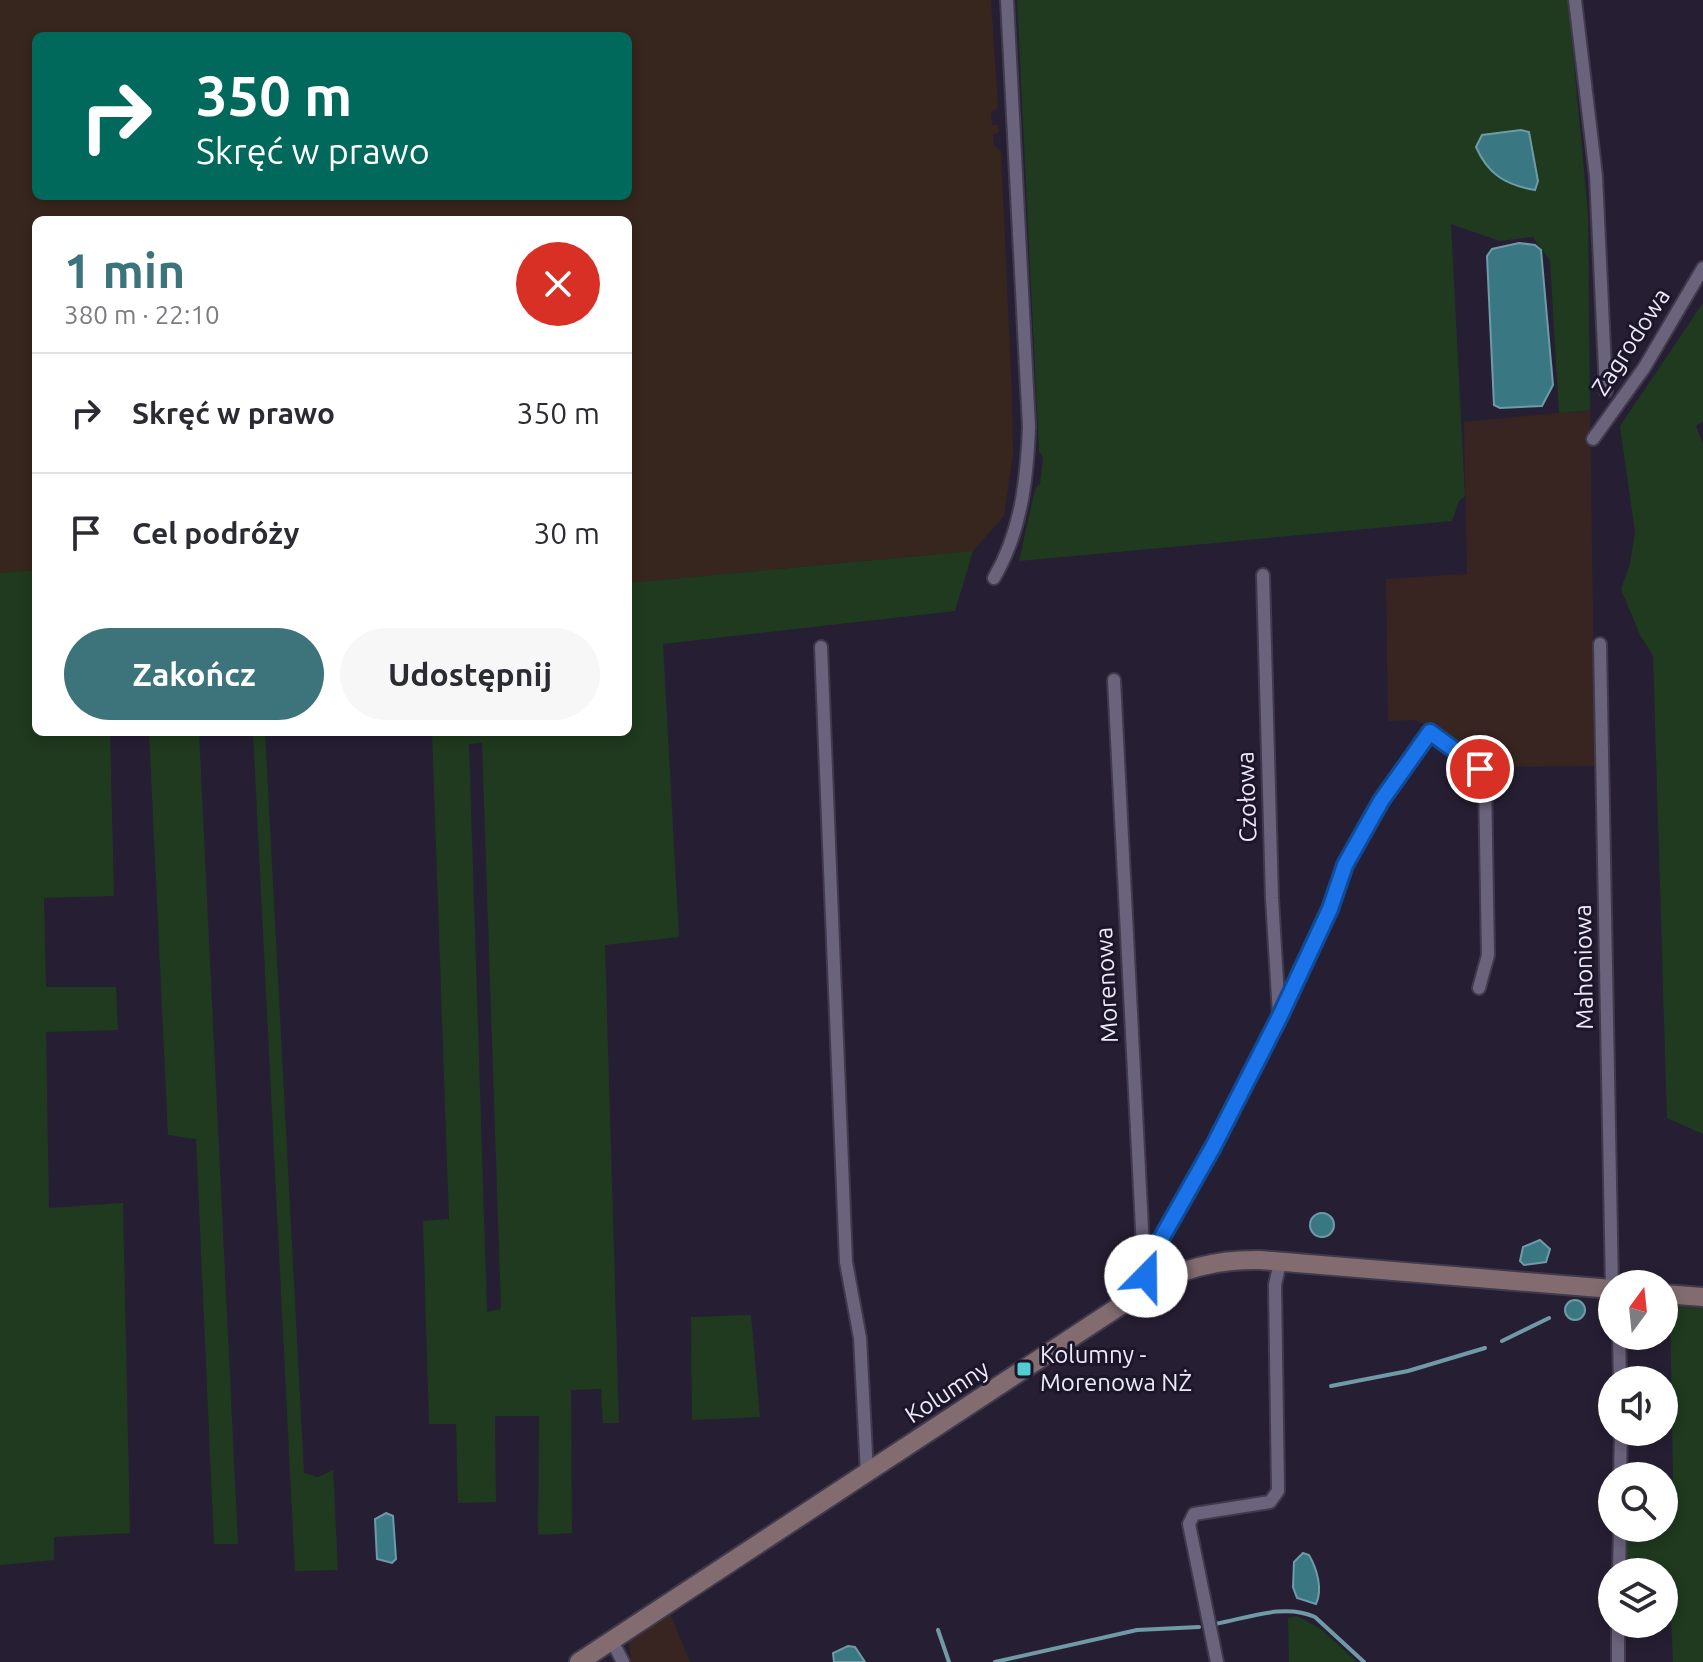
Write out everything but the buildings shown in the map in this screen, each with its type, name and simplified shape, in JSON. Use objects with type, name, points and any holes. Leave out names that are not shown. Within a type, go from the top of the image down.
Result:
[{"type":"street","points":[[994,578],[1017,526],[1026,475],[1029,427],[1007,0]]},
{"type":"street","points":[[1575,0],[1596,176],[1606,391]]},
{"type":"street","name":"Zagrodowa","points":[[1593,439],[1644,368],[1703,268]]},
{"type":"street","name":"Czołowa","points":[[1263,575],[1272,898],[1279,1018]]},
{"type":"street","name":"Mahoniowa","points":[[1600,644],[1612,1270]]},
{"type":"street","points":[[821,647],[846,1262],[860,1338],[867,1473]]},
{"type":"street","name":"Morenowa","points":[[1114,680],[1148,1277]]},
{"type":"street","points":[[1148,1277],[1279,1018],[1330,909],[1345,865],[1381,801],[1430,732],[1480,769],[1485,781],[1488,955],[1479,988]]},
{"type":"street","name":"Kolumny","points":[[579,1662],[867,1473],[1148,1277],[1220,1261],[1280,1262],[1598,1288]]},
{"type":"street","points":[[1217,1662],[1190,1519],[1208,1509],[1270,1502],[1278,1491],[1275,1285],[1280,1262]]},
{"type":"street","points":[[1678,1295],[1703,1297]]},
{"type":"street","points":[[1618,1638],[1618,1662]]},
{"type":"street","points":[[612,1641],[623,1662]]},
{"type":"shaded area","points":[[0,0],[991,0],[998,107],[991,113],[992,125],[998,125],[999,132],[993,135],[994,146],[1001,151],[1013,454],[1004,516],[973,551],[632,583],[632,216],[32,216],[32,570],[0,573]]},
{"type":"shaded area","points":[[1017,0],[1568,0],[1588,213],[1590,410],[1559,413],[1550,261],[1533,237],[1500,241],[1451,224],[1465,496],[1459,501],[1452,521],[1019,561],[1035,489],[1040,484],[1043,457],[1039,452]]},
{"type":"shaded area","points":[[1521,130],[1529,132],[1538,181],[1535,190],[1499,177],[1486,164],[1476,147],[1482,135]]},
{"type":"shaded area","points":[[1519,243],[1535,245],[1541,250],[1553,385],[1542,406],[1500,408],[1494,405],[1487,256],[1492,249]]},
{"type":"shaded area","points":[[1703,303],[1703,421],[1696,426],[1703,444],[1703,1134],[1667,1118],[1653,655],[1640,635],[1621,589],[1630,564],[1635,532],[1620,426]]},
{"type":"shaded area","points":[[1590,410],[1595,766],[1497,767],[1439,731],[1414,720],[1388,721],[1386,579],[1467,574],[1464,422]]},
{"type":"shaded area","points":[[973,551],[955,611],[663,644],[679,937],[605,945],[619,1423],[603,1423],[601,1389],[571,1390],[572,1533],[538,1535],[539,1416],[495,1416],[496,1502],[458,1503],[456,1424],[429,1424],[423,1221],[449,1219],[432,736],[632,736],[632,583]],"holes":[[[482,743],[501,1309],[487,1312],[469,744]]]},
{"type":"shaded area","points":[[32,570],[32,736],[110,736],[114,896],[44,898],[46,987],[116,987],[118,1030],[46,1032],[49,1208],[123,1203],[130,1533],[54,1537],[54,1560],[0,1565],[0,573]]},
{"type":"shaded area","points":[[149,736],[199,736],[238,1544],[214,1544],[196,1139],[168,1135]]},
{"type":"shaded area","points":[[253,736],[265,736],[304,1473],[318,1477],[333,1470],[338,1570],[295,1571]]},
{"type":"shaded area","points":[[1322,1213],[1330,1217],[1334,1225],[1330,1233],[1322,1237],[1314,1233],[1310,1225],[1314,1217]]},
{"type":"shaded area","points":[[1540,1240],[1550,1249],[1546,1262],[1524,1265],[1520,1261],[1523,1247]]},
{"type":"shaded area","points":[[1575,1300],[1582,1303],[1585,1310],[1582,1317],[1575,1320],[1568,1317],[1565,1310],[1568,1303]]},
{"type":"shaded area","points":[[1678,1304],[1703,1307],[1703,1662],[1673,1662],[1672,1638],[1678,1638],[1678,1558],[1625,1558],[1625,1542],[1678,1542],[1678,1462],[1673,1462],[1672,1446],[1678,1446],[1678,1366],[1671,1366],[1671,1350],[1678,1350]]},
{"type":"shaded area","points":[[751,1315],[760,1417],[692,1420],[691,1317]]},
{"type":"shaded area","points":[[386,1513],[393,1516],[396,1559],[392,1563],[377,1559],[375,1519]]},
{"type":"shaded area","points":[[1303,1553],[1309,1555],[1317,1573],[1319,1592],[1316,1604],[1297,1598],[1293,1587],[1294,1562]]},
{"type":"shaded area","points":[[670,1614],[690,1662],[631,1662],[629,1642]]},
{"type":"shaded area","points":[[1297,1616],[1321,1629],[1357,1662],[1289,1662],[1288,1618]]},
{"type":"shaded area","points":[[848,1646],[855,1647],[865,1662],[834,1662],[833,1653]]},
{"type":"waterway","points":[[1502,1341],[1549,1318]]},
{"type":"waterway","points":[[1331,1386],[1408,1371],[1485,1348]]},
{"type":"waterway","points":[[1215,1624],[1278,1611],[1303,1613],[1315,1617],[1364,1662]]},
{"type":"waterway","points":[[995,1662],[1137,1630],[1199,1627]]},
{"type":"waterway","points":[[938,1630],[949,1662]]},
{"type":"place","name":"Kolumny - Morenowa NŻ","points":[[1024,1369]]},
{"type":"route","points":[[1146,1276],[1144,1269],[1213,1147],[1279,1018],[1330,909],[1345,865],[1381,801],[1430,732],[1480,769]]}]
